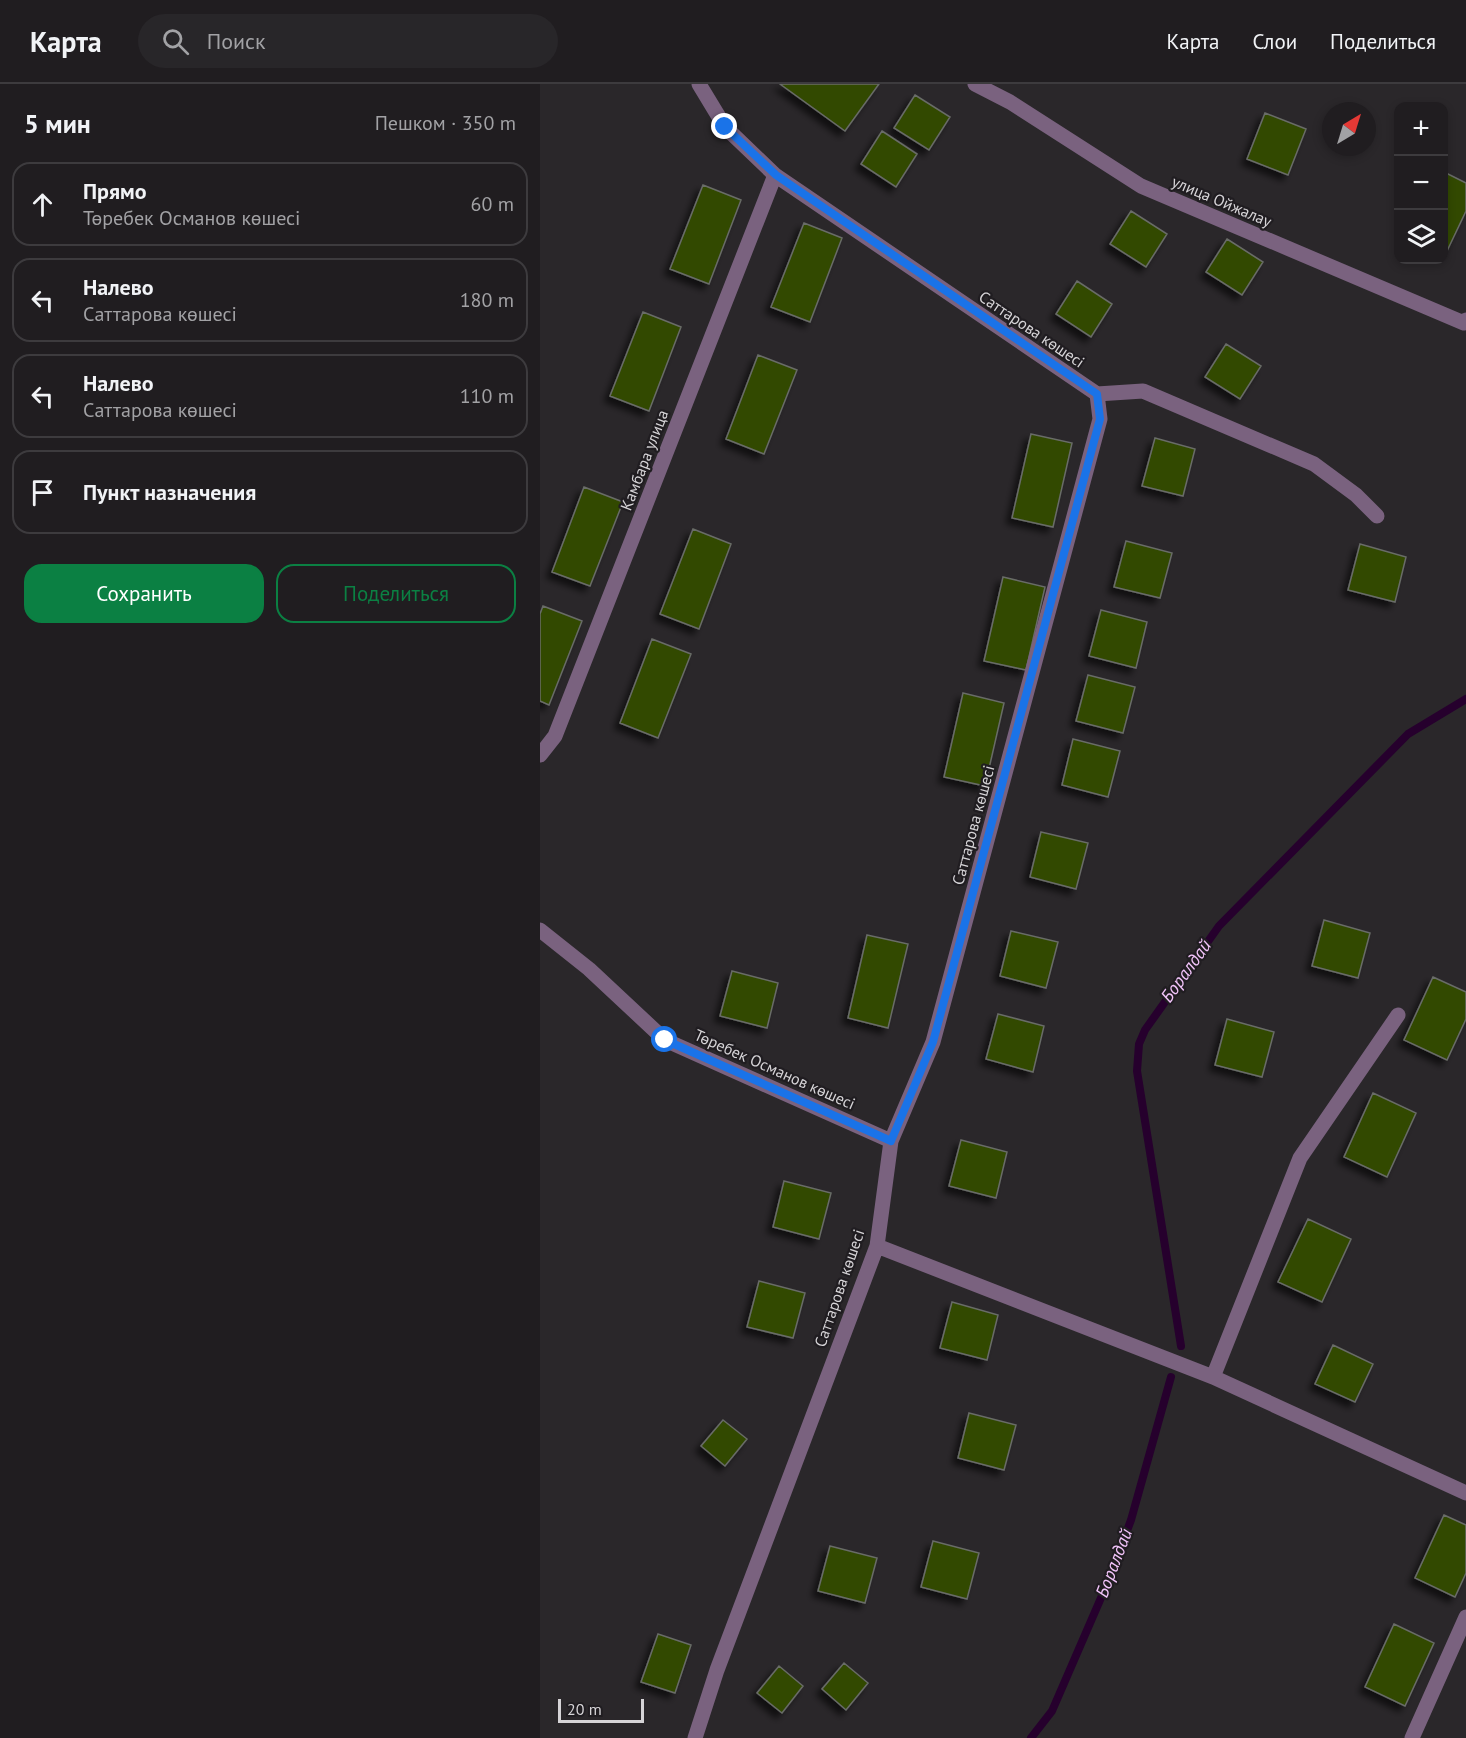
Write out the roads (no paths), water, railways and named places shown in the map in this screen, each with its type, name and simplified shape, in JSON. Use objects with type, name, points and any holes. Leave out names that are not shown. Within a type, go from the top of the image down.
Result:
[{"type":"street","name":"Саттарова көшесі","points":[[695,1738],[717,1670],[877,1246],[891,1141],[933,1042],[1100,419],[1097,394],[776,175],[725,127],[699,84]]},
{"type":"street","name":"улица Ойжалау","points":[[975,84],[1010,102],[1141,186],[1464,323],[1466,320]]},
{"type":"street","name":"Камбара улица","points":[[540,755],[555,736],[776,175]]},
{"type":"street","points":[[1097,394],[1143,391],[1314,464],[1356,495],[1377,516]]},
{"type":"street","name":"Төребек Османов көшесі","points":[[540,930],[589,969],[665,1040],[891,1141]]},
{"type":"street","points":[[1213,1377],[1300,1158],[1398,1015]]},
{"type":"street","points":[[877,1246],[1213,1377],[1466,1493]]},
{"type":"street","points":[[1412,1738],[1466,1617]]},
{"type":"waterway","name":"Боралдай","points":[[1181,1346],[1137,1071],[1139,1044],[1145,1030],[1219,926],[1408,734],[1466,699]]},
{"type":"waterway","name":"Боралдай","points":[[1031,1738],[1052,1711],[1107,1584],[1131,1520],[1171,1377]]}]
